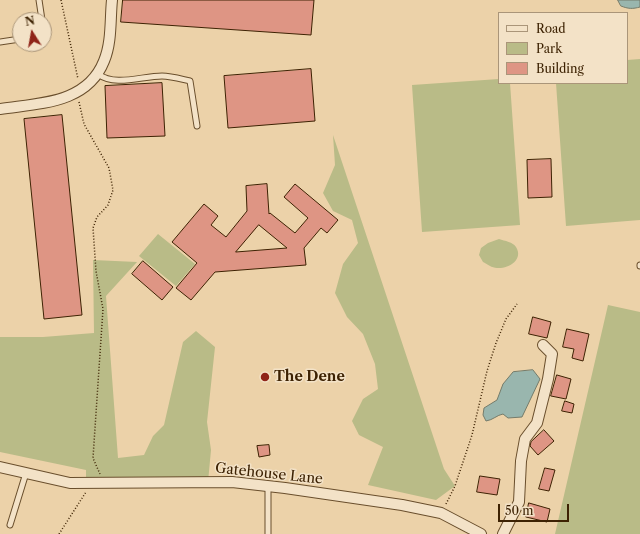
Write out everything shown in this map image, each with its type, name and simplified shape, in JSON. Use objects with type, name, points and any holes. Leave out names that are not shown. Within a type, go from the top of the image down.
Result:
[{"type":"street","points":[[0,109],[56,101],[74,94],[90,82],[98,74],[105,60],[108,45],[112,0]]},
{"type":"street","points":[[503,534],[519,502],[521,461],[525,439],[537,423],[548,379],[552,354],[543,345]]},
{"type":"street","name":"Gatehouse Lane","points":[[0,467],[70,483],[232,482],[268,486],[402,505],[441,513],[481,534]]},
{"type":"lane","points":[[39,0],[41,12]]},
{"type":"lane","points":[[0,42],[12,40]]},
{"type":"lane","points":[[98,74],[104,78],[115,80],[164,76],[190,81],[197,126]]},
{"type":"lane","points":[[10,525],[26,473]]},
{"type":"lane","points":[[268,486],[268,534]]},
{"type":"path","points":[[61,0],[78,80],[70,86],[79,102],[84,124],[109,168],[113,190],[108,205],[97,217],[93,228],[96,271],[103,309],[93,458],[105,482]]},
{"type":"path","points":[[441,513],[455,486],[472,435],[486,371],[496,343],[506,319],[517,304]]},
{"type":"path","points":[[59,534],[94,482]]},
{"type":"green space","points":[[640,59],[640,220],[566,226],[556,84],[628,84],[628,60]]},
{"type":"green space","points":[[498,79],[498,84],[510,84],[520,225],[422,232],[412,85]]},
{"type":"green space","points":[[333,135],[444,469],[455,486],[436,500],[368,485],[383,447],[359,435],[352,421],[363,399],[378,389],[375,364],[363,334],[347,317],[335,293],[343,264],[358,243],[352,220],[333,211],[323,193],[335,165]]},
{"type":"green space","points":[[158,234],[195,264],[176,286],[139,256]]},
{"type":"green space","points":[[499,239],[515,245],[518,256],[514,263],[506,267],[495,268],[483,262],[479,255],[481,248],[488,243]]},
{"type":"green space","points":[[93,260],[137,262],[106,296],[118,458],[144,455],[153,436],[164,425],[183,342],[196,331],[215,347],[207,422],[211,450],[208,482],[86,483],[86,470],[0,452],[0,337],[43,337],[94,333]]},
{"type":"green space","points":[[608,305],[640,312],[640,534],[555,534]]},
{"type":"water","points":[[618,0],[640,0],[640,7],[624,7],[621,6]]},
{"type":"water","points":[[533,370],[540,379],[522,417],[508,418],[503,414],[486,421],[483,415],[484,408],[497,400],[503,384],[513,372]]},
{"type":"building","points":[[123,0],[314,0],[311,35],[121,22]]},
{"type":"building","points":[[311,69],[315,121],[228,128],[224,76]]},
{"type":"building","points":[[162,83],[165,136],[107,138],[105,86]]},
{"type":"building","points":[[62,115],[82,315],[44,319],[24,119]]},
{"type":"building","points":[[551,159],[552,197],[528,198],[527,160]]},
{"type":"building","points":[[267,184],[269,214],[270,213],[295,233],[308,218],[284,197],[295,184],[338,220],[327,233],[321,228],[304,248],[306,265],[215,272],[191,300],[176,288],[197,263],[172,242],[204,204],[218,216],[211,225],[226,237],[247,211],[246,186]],"holes":[[[259,225],[287,248],[236,252]]]},
{"type":"building","points":[[143,261],[173,287],[162,300],[132,274]]},
{"type":"building","points":[[533,317],[551,322],[547,338],[529,334]]},
{"type":"building","points":[[567,329],[589,334],[583,361],[572,358],[574,349],[563,347]]},
{"type":"building","points":[[557,375],[571,379],[566,399],[551,396]]},
{"type":"building","points":[[565,401],[574,404],[572,413],[562,411]]},
{"type":"building","points":[[544,430],[554,441],[538,455],[530,446],[531,442]]},
{"type":"building","points":[[269,445],[270,455],[259,457],[257,446]]},
{"type":"building","points":[[545,468],[555,470],[549,491],[539,489]]},
{"type":"building","points":[[480,476],[500,479],[497,495],[477,492]]},
{"type":"building","points":[[529,503],[550,509],[547,522],[526,517]]},
{"type":"place","name":"The Dene","points":[[265,377]]}]
